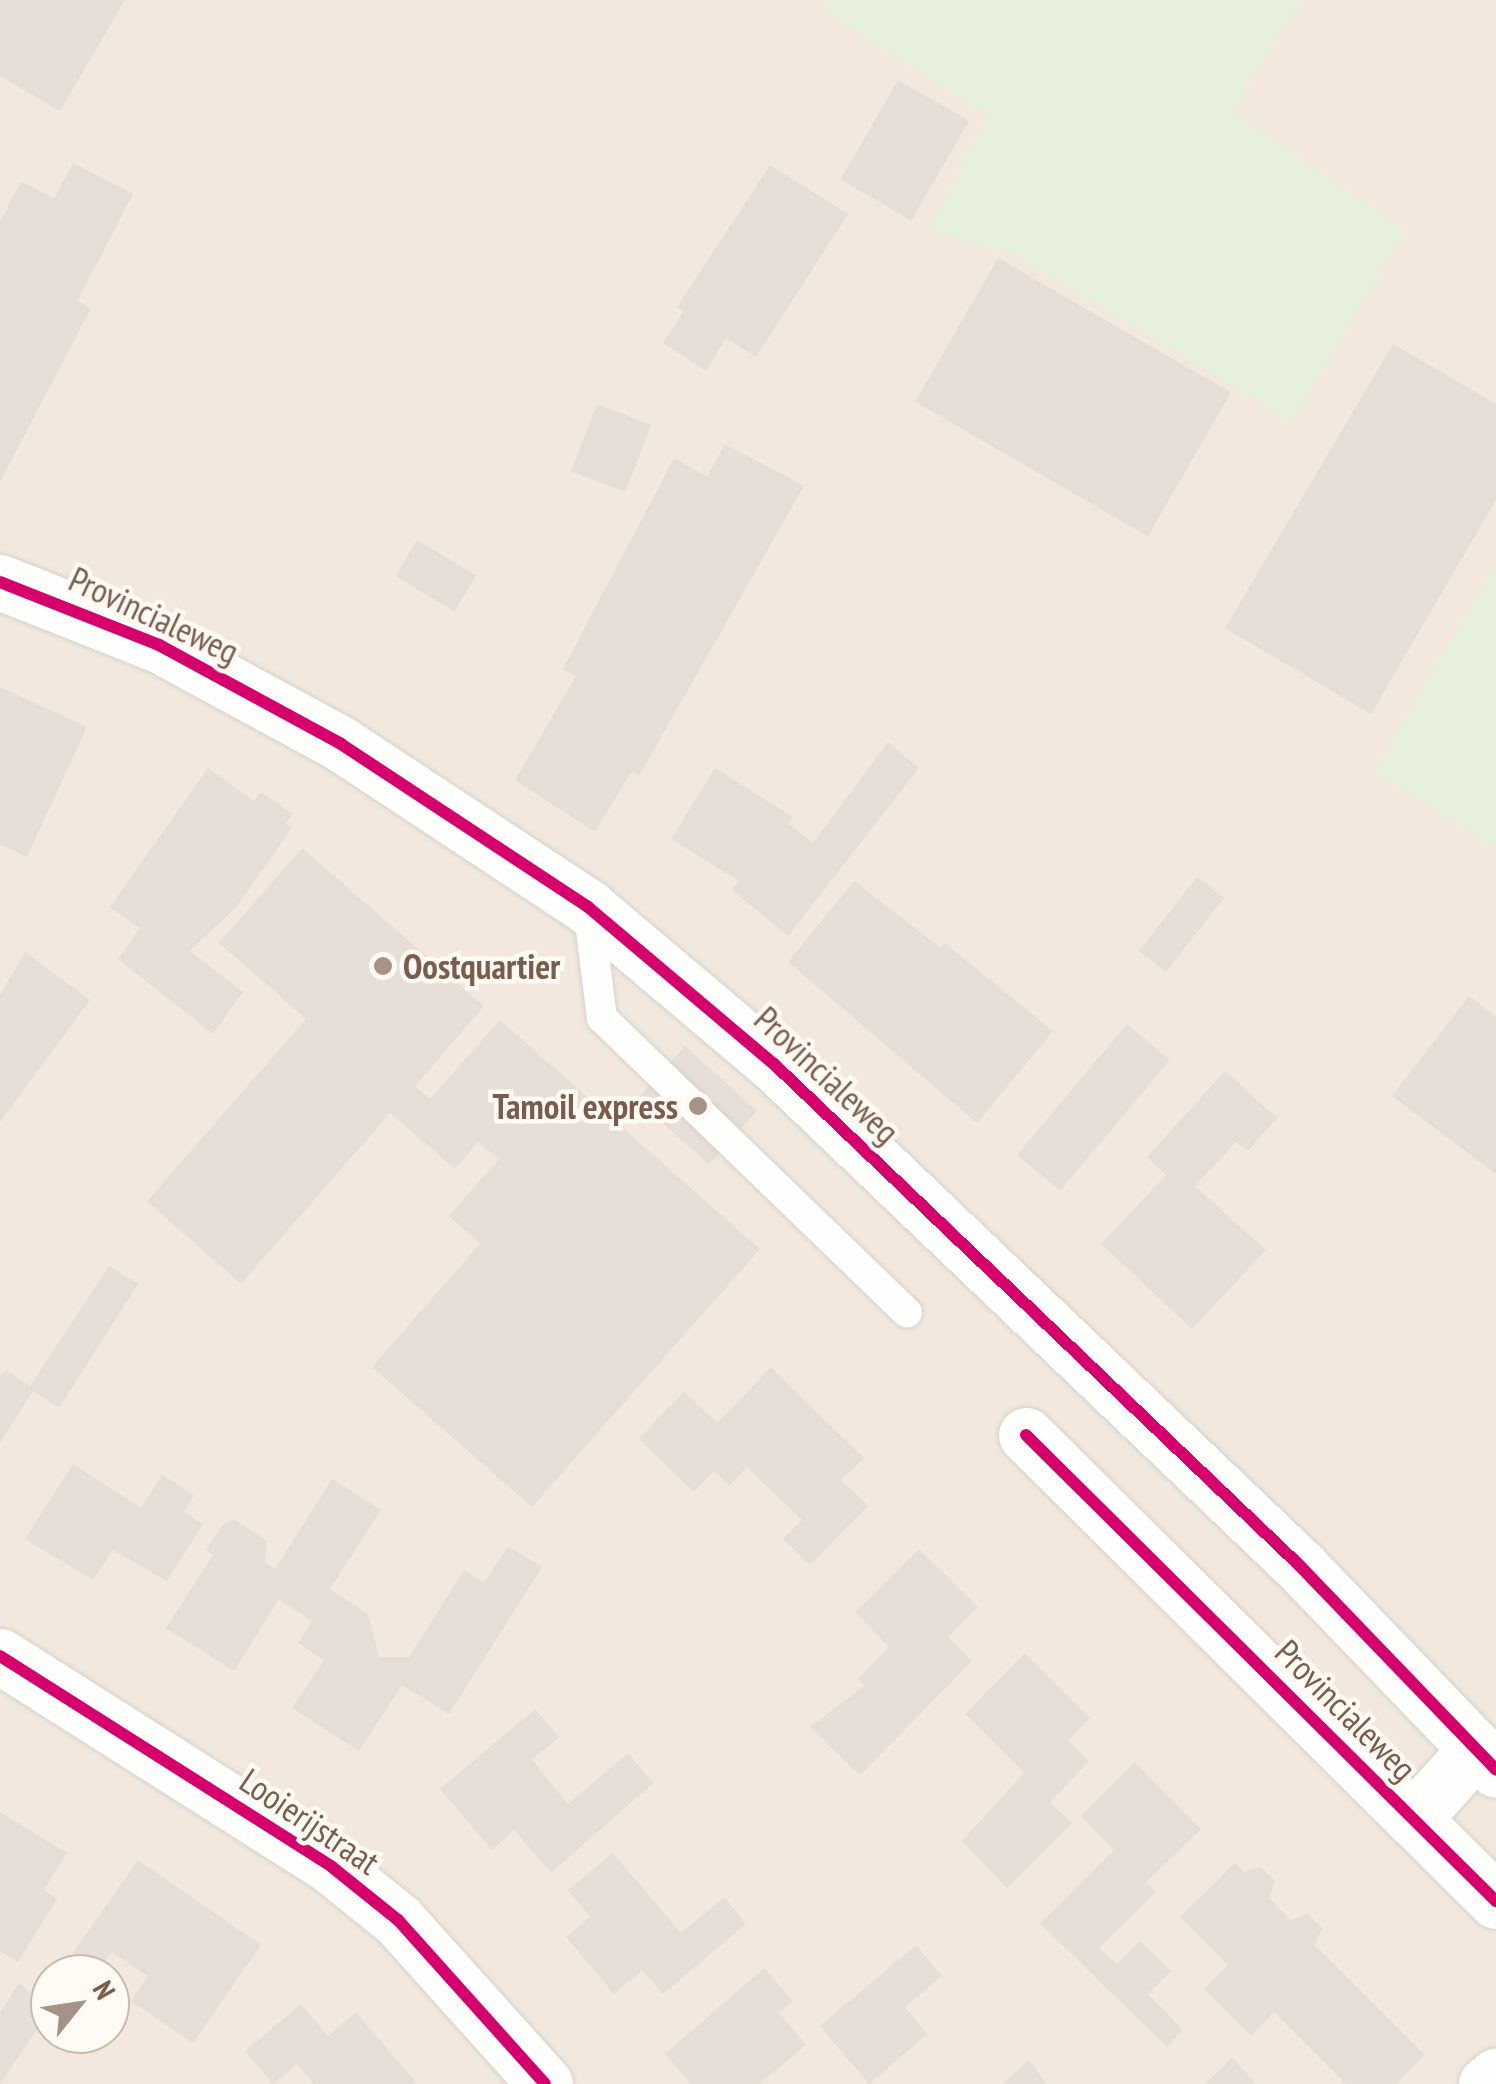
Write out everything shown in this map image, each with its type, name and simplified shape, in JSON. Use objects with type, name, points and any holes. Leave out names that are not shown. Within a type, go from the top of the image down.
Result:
[{"type":"street","name":"Provincialeweg","points":[[0,582],[158,645],[340,744],[588,907],[788,1078],[1299,1565],[1486,1760],[1413,1819]]},
{"type":"street","name":"Provincialeweg","points":[[1026,1435],[1496,1901]]},
{"type":"street","name":"Looierijstraat","points":[[0,1656],[332,1867],[398,1920],[545,2084]]},
{"type":"street","points":[[1486,2084],[1496,2076]]},
{"type":"lane","points":[[588,907],[602,1018],[907,1313]]},
{"type":"shaded area","points":[[0,0],[1496,0],[1496,2084],[0,2084]]},
{"type":"green space","points":[[833,0],[1300,0],[1232,112],[1404,230],[1292,422],[1011,253],[928,231],[988,115],[825,12]]},
{"type":"green space","points":[[1496,564],[1496,848],[1374,771]]},
{"type":"building","points":[[0,0],[125,0],[60,111],[0,76]]},
{"type":"building","points":[[898,80],[969,121],[912,221],[840,180]]},
{"type":"building","points":[[73,163],[133,194],[77,301],[91,308],[0,482],[0,222],[21,182],[54,198]]},
{"type":"building","points":[[770,165],[848,214],[756,357],[726,338],[706,371],[663,343],[684,311],[677,307]]},
{"type":"building","points":[[998,258],[1231,392],[1148,536],[915,402]]},
{"type":"building","points":[[1393,344],[1496,404],[1496,500],[1371,714],[1225,628]]},
{"type":"building","points":[[597,404],[651,425],[625,492],[571,471]]},
{"type":"building","points":[[725,444],[804,486],[639,776],[632,771],[595,832],[515,780],[576,676],[563,669],[674,458],[707,477]]},
{"type":"building","points":[[417,540],[476,576],[455,612],[395,576]]},
{"type":"building","points":[[0,687],[87,727],[27,857],[0,844]]},
{"type":"building","points":[[888,742],[919,768],[788,936],[732,890],[739,881],[671,839],[715,768],[793,817],[788,823],[813,843]]},
{"type":"building","points":[[208,768],[254,801],[261,792],[292,814],[286,823],[292,828],[237,906],[190,951],[243,992],[213,1034],[118,959],[140,928],[110,907]]},
{"type":"building","points":[[302,848],[484,1006],[415,1086],[430,1099],[500,1020],[760,1249],[532,1507],[372,1367],[480,1244],[449,1216],[499,1159],[478,1142],[455,1169],[390,1113],[241,1284],[147,1201],[306,1019],[219,943]]},
{"type":"building","points":[[1197,877],[1224,898],[1166,972],[1139,951]]},
{"type":"building","points":[[854,881],[941,948],[945,943],[1053,1031],[977,1123],[788,962]]},
{"type":"building","points":[[25,952],[90,1000],[0,1122],[0,995]]},
{"type":"building","points":[[1469,996],[1496,1017],[1496,1174],[1392,1096]]},
{"type":"building","points":[[1127,1024],[1170,1060],[1060,1191],[1017,1155]]},
{"type":"building","points":[[685,1046],[757,1111],[709,1164],[637,1100]]},
{"type":"building","points":[[1225,1071],[1277,1118],[1248,1151],[1236,1142],[1195,1186],[1266,1250],[1192,1329],[1101,1244],[1166,1175],[1147,1157]]},
{"type":"building","points":[[109,1266],[138,1284],[59,1408],[33,1391],[0,1443],[0,1375],[6,1370],[30,1386]]},
{"type":"building","points":[[771,1367],[864,1458],[841,1480],[868,1506],[810,1565],[783,1539],[802,1520],[747,1467],[729,1486],[714,1471],[694,1492],[639,1439],[684,1391],[717,1423]]},
{"type":"building","points":[[73,1464],[141,1508],[162,1475],[194,1495],[184,1512],[203,1524],[167,1581],[113,1550],[93,1580],[25,1539]]},
{"type":"building","points":[[332,1479],[381,1510],[330,1589],[368,1614],[379,1657],[409,1657],[464,1570],[484,1583],[508,1546],[542,1567],[449,1714],[402,1685],[359,1751],[292,1708],[324,1660],[298,1643],[312,1621],[279,1599],[234,1671],[166,1628],[213,1555],[206,1550],[224,1523],[235,1520],[267,1541],[265,1562],[275,1569]]},
{"type":"building","points":[[919,1549],[978,1607],[948,1637],[972,1661],[860,1775],[810,1727],[864,1686],[858,1679],[889,1647],[855,1612]]},
{"type":"building","points":[[1025,1653],[1090,1718],[1068,1741],[1089,1761],[1050,1802],[1072,1823],[1007,1888],[962,1841],[1024,1773],[965,1714]]},
{"type":"building","points":[[535,1709],[559,1737],[532,1760],[568,1804],[628,1753],[653,1783],[551,1873],[514,1830],[492,1850],[440,1789]]},
{"type":"building","points":[[1135,1762],[1201,1829],[1147,1882],[1156,1892],[1099,1948],[1117,1964],[1140,1941],[1171,1971],[1148,1994],[1183,2030],[1167,2047],[1040,1923],[1114,1850],[1081,1816]]},
{"type":"building","points":[[0,1812],[67,1853],[44,1890],[57,1899],[18,1962],[0,1951]]},
{"type":"building","points":[[613,1853],[681,1933],[724,1897],[746,1924],[663,1994],[642,1970],[614,1994],[566,1937],[590,1917],[568,1890]]},
{"type":"building","points":[[138,1860],[261,1945],[193,2043],[131,2001],[148,1976],[130,1964],[130,1954],[72,1954]]},
{"type":"building","points":[[1235,1863],[1244,1872],[1261,1867],[1275,1881],[1269,1898],[1290,1920],[1308,1914],[1322,1928],[1315,1945],[1425,2055],[1396,2084],[1346,2084],[1274,2012],[1251,2036],[1204,1989],[1228,1965],[1180,1917]]},
{"type":"building","points":[[916,1945],[942,1976],[905,2007],[927,2034],[869,2084],[820,2026]]},
{"type":"building","points":[[764,1968],[793,2001],[779,2013],[806,2045],[760,2084],[691,2084],[665,2054]]},
{"type":"building","points":[[19,1983],[30,1993],[30,2040],[0,2084],[0,2013]]},
{"type":"building","points":[[301,2004],[328,2036],[356,2012],[417,2084],[314,2084],[297,2064],[273,2084],[245,2051]]},
{"type":"building","points":[[1232,2058],[1257,2084],[1205,2084]]},
{"type":"building","points":[[1029,2060],[1047,2084],[1002,2084],[1018,2070]]},
{"type":"cycle path","points":[[0,582],[159,645],[341,744],[588,907],[774,1064],[1299,1565],[1496,1770]]},
{"type":"cycle path","points":[[1026,1435],[1496,1901]]},
{"type":"cycle path","points":[[0,1656],[332,1867],[398,1920],[545,2084]]},
{"type":"place","name":"Oostquartier","points":[[383,966]]},
{"type":"place","name":"Tamoil express","points":[[698,1106]]}]
